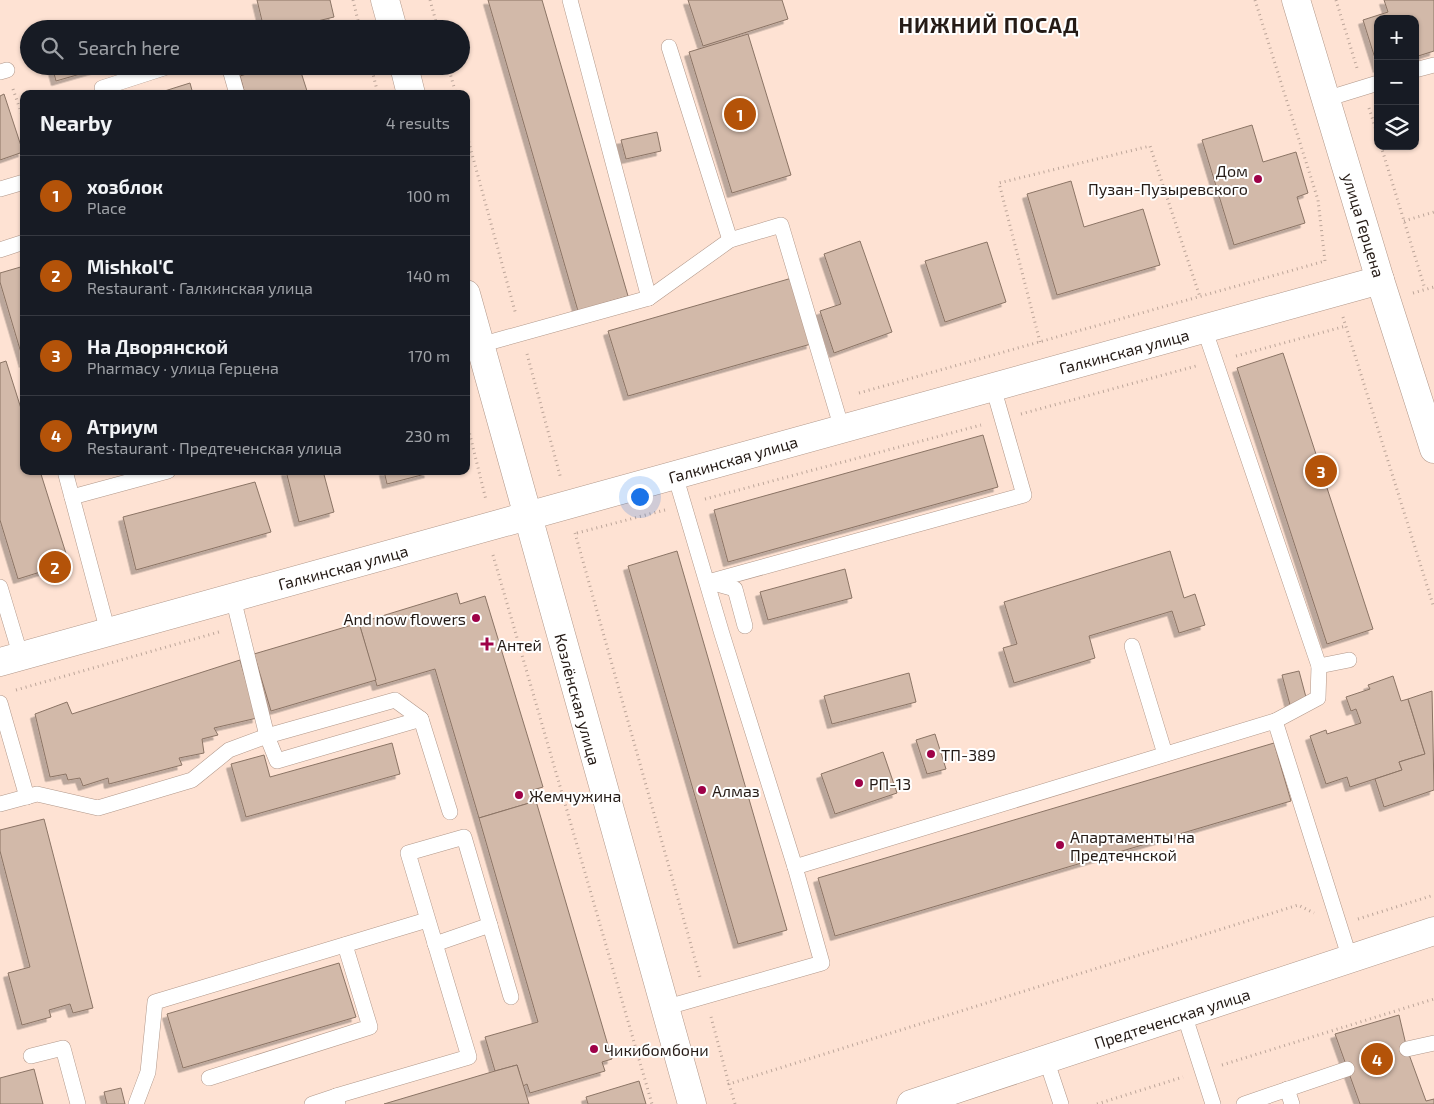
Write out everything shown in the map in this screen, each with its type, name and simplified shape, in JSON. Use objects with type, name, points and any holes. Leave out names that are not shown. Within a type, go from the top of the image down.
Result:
[{"type":"street","points":[[386,0],[391,20]]},
{"type":"street","name":"улица Герцена","points":[[1296,0],[1380,280],[1434,449]]},
{"type":"street","points":[[406,75],[410,90]]},
{"type":"street","name":"Галкинская улица","points":[[10,659],[1380,280]]},
{"type":"street","name":"Козлёнская улица","points":[[470,309],[692,1104]]},
{"type":"street","name":"Предтеченская улица","points":[[910,1104],[1434,931]]},
{"type":"lane","points":[[570,0],[649,298]]},
{"type":"lane","points":[[669,47],[730,240]]},
{"type":"lane","points":[[1419,69],[1434,65]]},
{"type":"lane","points":[[102,88],[142,75]]},
{"type":"lane","points":[[232,75],[236,90]]},
{"type":"lane","points":[[1326,99],[1374,83]]},
{"type":"lane","points":[[0,189],[20,183]]},
{"type":"lane","points":[[480,345],[649,298],[730,240],[782,224],[842,428]]},
{"type":"lane","points":[[0,250],[20,243]]},
{"type":"lane","points":[[795,866],[1276,721],[1318,698],[1319,666],[1204,328]]},
{"type":"lane","points":[[708,582],[1024,495],[993,387]]},
{"type":"lane","points":[[66,475],[108,632]]},
{"type":"lane","points":[[72,497],[153,475]]},
{"type":"lane","points":[[664,1008],[822,963],[795,866],[722,634],[675,475]]},
{"type":"lane","points":[[708,582],[734,589],[745,626]]},
{"type":"lane","points":[[0,587],[10,659]]},
{"type":"lane","points":[[233,598],[267,736],[277,761],[421,719]]},
{"type":"lane","points":[[1132,646],[1165,754]]},
{"type":"lane","points":[[1319,666],[1349,660]]},
{"type":"lane","points":[[0,804],[37,794],[98,808],[192,780],[229,750],[267,736],[395,700],[421,719],[450,812]]},
{"type":"lane","points":[[0,703],[27,796]]},
{"type":"lane","points":[[1276,721],[1350,959]]},
{"type":"lane","points":[[312,1104],[337,1100],[468,1057],[408,854],[464,837],[512,997]]},
{"type":"lane","points":[[136,1104],[148,1072],[154,1002],[427,920]]},
{"type":"lane","points":[[435,944],[490,925]]},
{"type":"lane","points":[[209,1078],[370,1027],[345,945]]},
{"type":"lane","points":[[1184,1014],[1213,1104]]},
{"type":"lane","points":[[1407,1049],[1434,1043]]},
{"type":"lane","points":[[31,1056],[63,1048],[78,1104]]},
{"type":"lane","points":[[1046,1059],[1061,1104]]},
{"type":"lane","points":[[1244,1104],[1347,1069]]},
{"type":"lane","points":[[1287,1089],[1292,1104]]},
{"type":"path","points":[[353,0],[358,20]]},
{"type":"path","points":[[430,0],[436,20]]},
{"type":"path","points":[[1255,0],[1318,200],[1325,261],[1434,608]]},
{"type":"path","points":[[4,71],[20,111]]},
{"type":"path","points":[[373,75],[377,90]]},
{"type":"path","points":[[451,75],[455,90]]},
{"type":"path","points":[[1040,342],[999,183],[1150,146],[1200,297]]},
{"type":"path","points":[[470,147],[735,1104]]},
{"type":"path","points":[[1382,150],[1425,290]]},
{"type":"path","points":[[1404,221],[1434,212]]},
{"type":"path","points":[[833,400],[1325,261]]},
{"type":"path","points":[[576,534],[1346,326]]},
{"type":"path","points":[[470,434],[486,494],[485,528],[652,1104]]},
{"type":"path","points":[[561,477],[570,474]]},
{"type":"path","points":[[729,1084],[1298,905],[1340,926],[1434,895]]},
{"type":"path","points":[[1097,1104],[1434,999]]},
{"type":"building","points":[[257,0],[330,0],[334,17],[322,20],[262,20]]},
{"type":"building","points":[[488,0],[542,0],[628,296],[578,311]]},
{"type":"building","points":[[688,0],[782,0],[788,19],[703,46]]},
{"type":"building","points":[[1384,0],[1434,0],[1434,51],[1419,56],[1419,15],[1379,15],[1388,12]]},
{"type":"building","points":[[1374,16],[1374,55],[1363,20]]},
{"type":"building","points":[[748,34],[791,175],[732,193],[689,52]]},
{"type":"building","points":[[54,75],[77,75],[56,81]]},
{"type":"building","points":[[302,75],[307,90],[244,90],[240,76]]},
{"type":"building","points":[[190,83],[192,90],[168,90]]},
{"type":"building","points":[[4,94],[20,143],[20,153],[0,160],[0,96]]},
{"type":"building","points":[[1252,125],[1263,162],[1296,152],[1308,193],[1297,197],[1305,223],[1234,245],[1202,140]]},
{"type":"building","points":[[657,132],[661,151],[626,159],[621,140]]},
{"type":"building","points":[[1071,181],[1084,227],[1143,209],[1160,265],[1057,295],[1027,194]]},
{"type":"building","points":[[860,241],[892,332],[834,353],[820,311],[841,304],[824,254]]},
{"type":"building","points":[[987,242],[1006,302],[945,322],[925,261]]},
{"type":"building","points":[[20,267],[20,350],[0,282],[0,273]]},
{"type":"building","points":[[792,278],[811,344],[628,396],[608,331]]},
{"type":"building","points":[[1283,353],[1373,629],[1327,644],[1237,368]]},
{"type":"building","points":[[6,361],[20,405],[20,475],[41,475],[69,563],[18,579],[0,520],[0,363]]},
{"type":"building","points":[[983,435],[998,487],[728,562],[714,510]]},
{"type":"building","points":[[287,475],[324,475],[334,512],[299,522]]},
{"type":"building","points":[[385,475],[421,475],[387,484]]},
{"type":"building","points":[[255,482],[271,532],[136,570],[123,517]]},
{"type":"building","points":[[677,551],[787,930],[738,944],[628,566]]},
{"type":"building","points":[[1170,551],[1184,598],[1195,594],[1205,625],[1179,633],[1172,611],[1089,636],[1095,658],[1014,683],[1003,648],[1017,644],[1004,602]]},
{"type":"building","points":[[845,569],[852,598],[768,620],[760,592]]},
{"type":"building","points":[[457,593],[460,604],[485,596],[543,787],[533,790],[536,801],[479,818],[435,669],[377,686],[359,623]]},
{"type":"building","points":[[359,623],[376,680],[271,711],[254,654]]},
{"type":"building","points":[[240,660],[257,718],[214,728],[218,735],[202,739],[204,753],[179,758],[182,765],[109,784],[108,778],[83,786],[80,778],[68,780],[66,774],[50,777],[35,714],[67,702],[72,714]]},
{"type":"building","points":[[1299,671],[1307,701],[1290,705],[1282,675]]},
{"type":"building","points":[[909,673],[916,702],[832,724],[824,696]]},
{"type":"building","points":[[1393,676],[1401,701],[1408,699],[1425,754],[1399,762],[1402,770],[1350,787],[1347,777],[1326,784],[1310,736],[1326,730],[1327,734],[1361,723],[1356,709],[1351,711],[1346,697],[1370,689],[1368,685]]},
{"type":"building","points":[[1432,691],[1434,790],[1384,807],[1375,779],[1402,770],[1399,762],[1425,754],[1408,699]]},
{"type":"building","name":"ТП-389","points":[[935,734],[946,769],[927,774],[916,740]]},
{"type":"building","points":[[392,743],[400,774],[246,817],[231,764],[264,755],[270,777]]},
{"type":"building","points":[[1274,743],[1291,801],[835,936],[818,878]]},
{"type":"building","name":"РП-13","points":[[883,752],[897,793],[835,814],[821,774]]},
{"type":"building","points":[[536,801],[612,1059],[602,1062],[605,1071],[530,1093],[527,1084],[523,1086],[517,1065],[495,1071],[485,1037],[538,1022],[479,818]]},
{"type":"building","points":[[44,819],[93,1008],[73,1013],[70,1004],[49,1010],[51,1017],[22,1025],[8,973],[30,967],[0,851],[0,830]]},
{"type":"building","points":[[339,963],[356,1017],[183,1068],[167,1014]]},
{"type":"building","points":[[1399,1015],[1407,1049],[1426,1101],[1434,1099],[1434,1104],[1360,1104],[1335,1034]]},
{"type":"building","points":[[517,1065],[529,1104],[384,1104],[495,1071]]},
{"type":"building","points":[[34,1069],[43,1104],[0,1104],[0,1078]]},
{"type":"building","points":[[639,1081],[646,1104],[588,1104],[586,1097]]},
{"type":"building","points":[[121,1088],[125,1104],[107,1104],[104,1092]]},
{"type":"place","name":"хозблок","points":[[740,114]]},
{"type":"place","name":"Дом Пузан-Пузыревского","points":[[1258,179]]},
{"type":"place","name":"На Дворянской","points":[[1321,471]]},
{"type":"place","name":"Mishkol'C","points":[[55,567]]},
{"type":"place","name":"And now flowers","points":[[476,618]]},
{"type":"place","name":"Антей","points":[[487,644]]},
{"type":"place","name":"ТП-389","points":[[931,754]]},
{"type":"place","name":"РП-13","points":[[859,783]]},
{"type":"place","name":"Алмаз","points":[[702,790]]},
{"type":"place","name":"Жемчужина","points":[[519,795]]},
{"type":"place","name":"Апартаменты на Предтечнской","points":[[1060,845]]},
{"type":"place","name":"Чикибомбони","points":[[594,1049]]},
{"type":"place","name":"Атриум","points":[[1377,1059]]},
{"type":"district","name":"НИЖНИЙ ПОСАД","points":[[989,24]]}]
